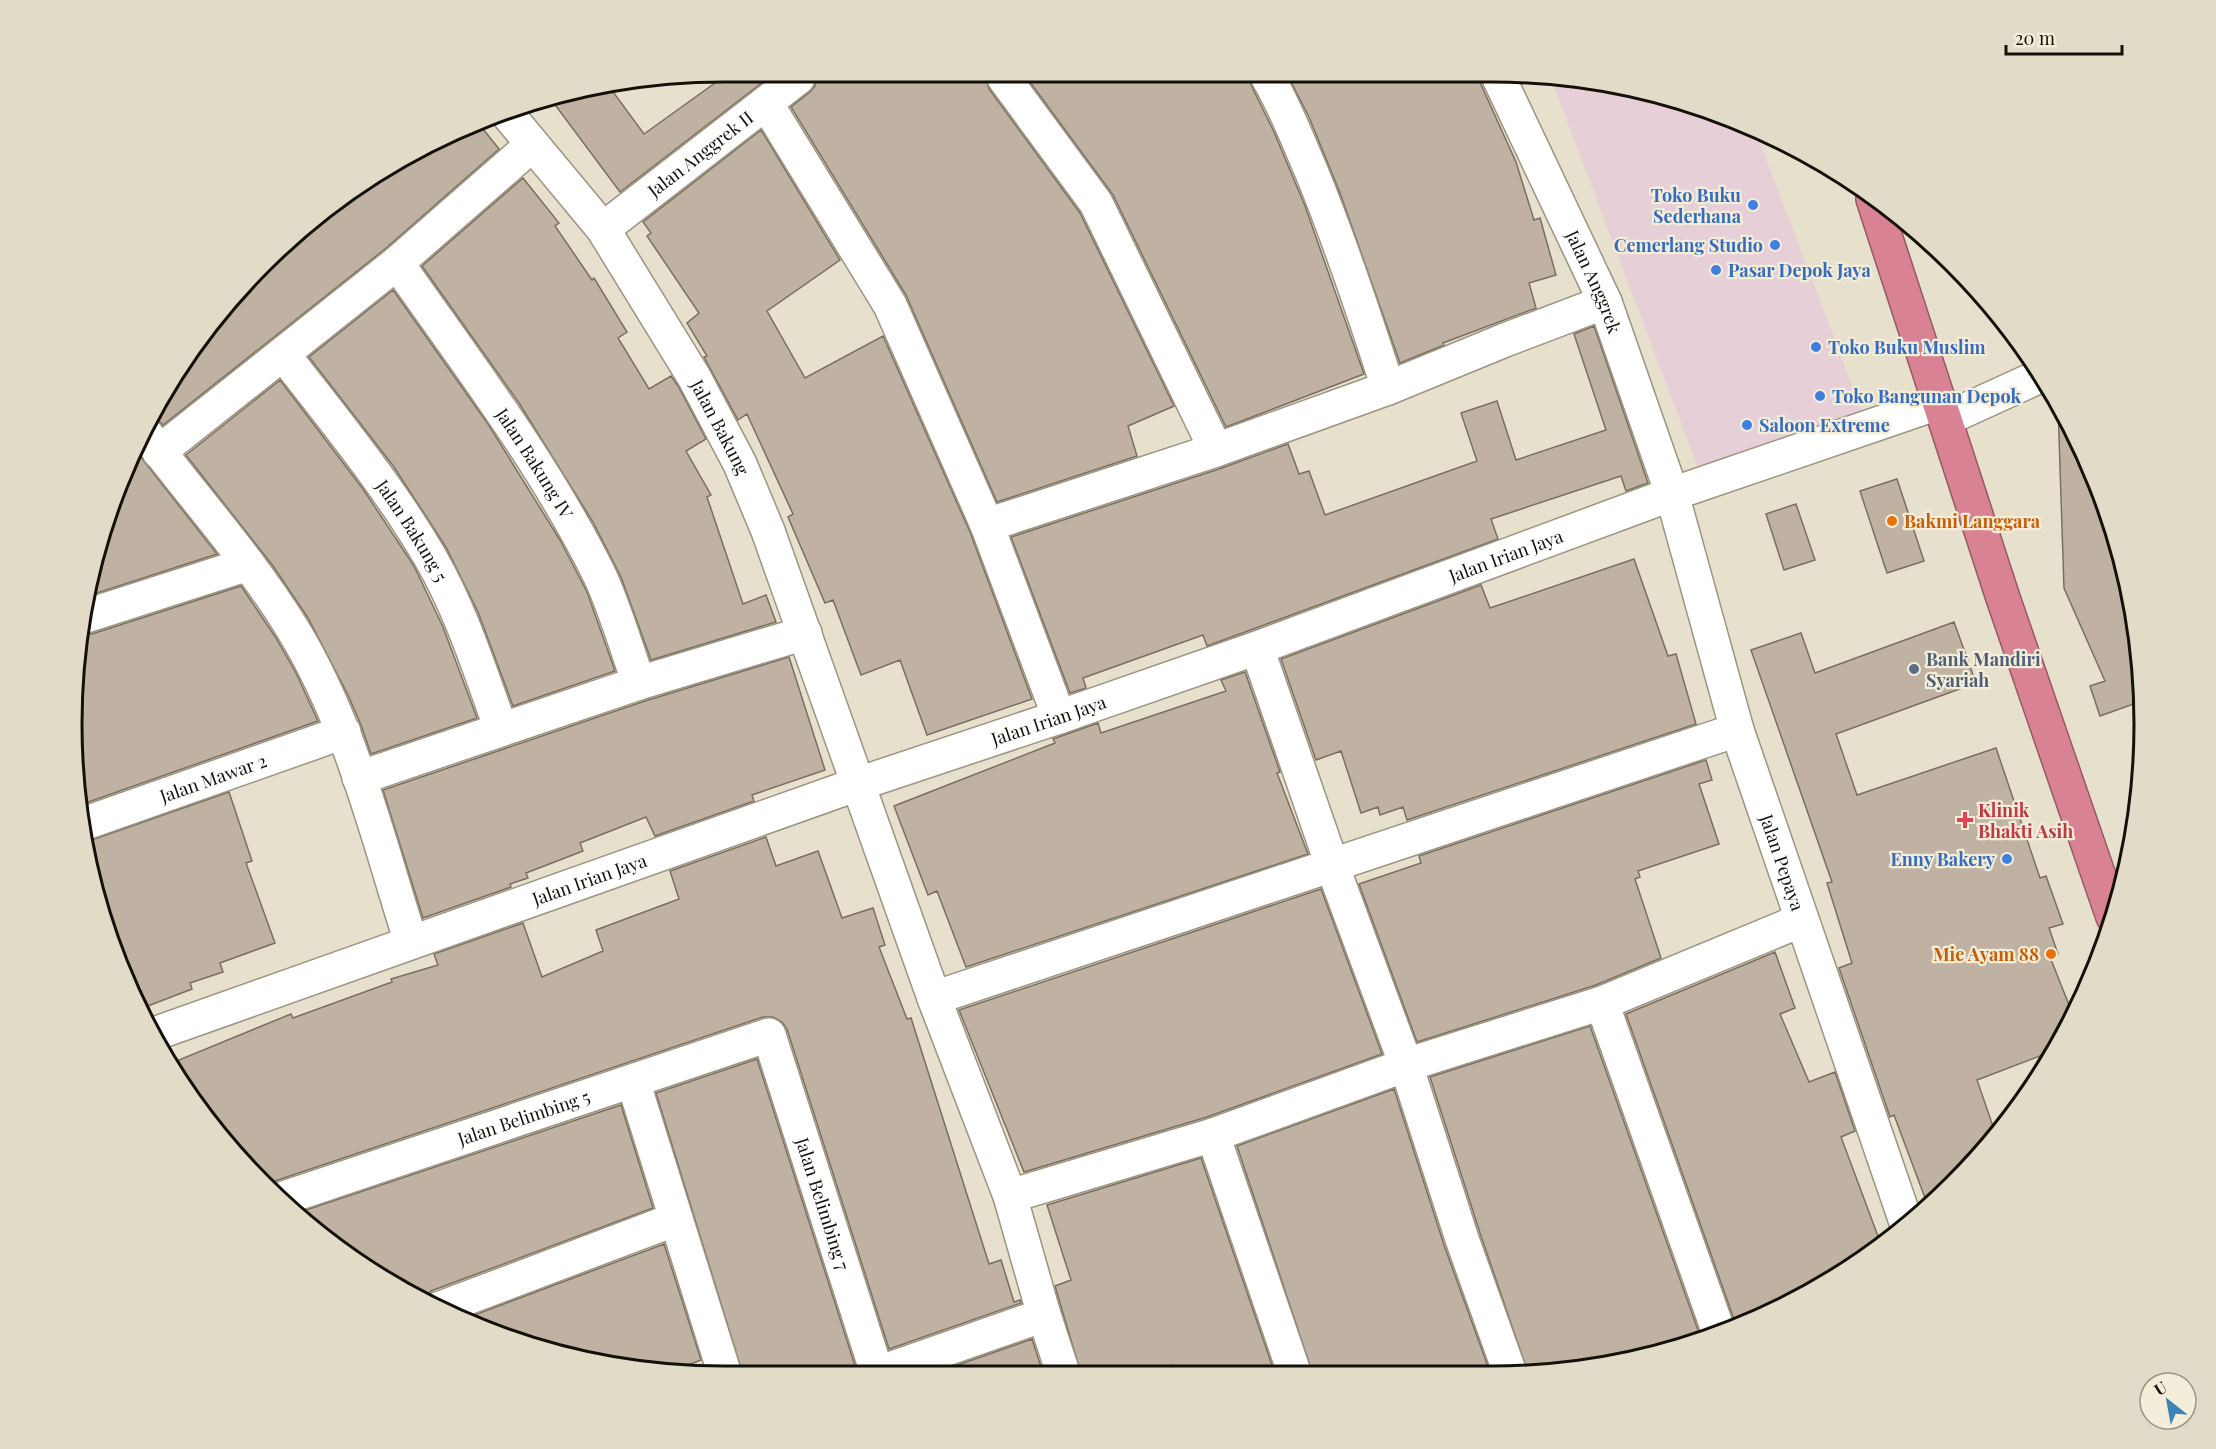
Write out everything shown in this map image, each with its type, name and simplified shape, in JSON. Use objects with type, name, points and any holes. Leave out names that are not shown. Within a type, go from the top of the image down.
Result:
[{"type":"highway","points":[[1877,212],[2003,598],[2108,903]]},
{"type":"street","name":"Jalan Anggrek II","points":[[603,229],[793,82]]},
{"type":"street","points":[[1007,82],[1096,202],[1216,450]]},
{"type":"street","points":[[1270,82],[1283,104],[1334,228],[1353,278],[1388,388]]},
{"type":"street","name":"Jalan Anggrek","points":[[1501,82],[1605,302],[1672,494]]},
{"type":"street","points":[[766,103],[890,305],[987,525],[1059,717]]},
{"type":"street","name":"Jalan Bakung","points":[[511,119],[603,229],[694,377],[740,464],[806,633],[934,998],[1010,1196],[1061,1366]]},
{"type":"street","points":[[411,942],[344,732],[292,628],[248,564],[152,441],[283,354],[397,263],[532,146]]},
{"type":"street","name":"Jalan Bakung IV","points":[[397,263],[526,447],[566,515],[599,574],[639,683]]},
{"type":"street","points":[[987,525],[1216,450],[1388,388],[1605,302]]},
{"type":"street","name":"Jalan Bakung 5","points":[[283,354],[393,499],[431,558],[461,618],[501,729]]},
{"type":"street","name":"Jalan Irian Jaya","points":[[161,1031],[858,784],[1257,648],[1672,494],[1943,411],[2032,379]]},
{"type":"street","name":"Jalan Pepaya","points":[[1672,494],[1737,730],[1904,1216]]},
{"type":"street","points":[[92,614],[248,564]]},
{"type":"street","points":[[359,778],[639,683],[806,633]]},
{"type":"street","points":[[1257,648],[1332,865],[1406,1065],[1462,1239],[1506,1366]]},
{"type":"street","points":[[934,998],[1737,730]]},
{"type":"street","name":"Jalan Mawar 2","points":[[90,821],[344,732]]},
{"type":"street","points":[[1010,1196],[1213,1135],[1406,1065],[1602,1003],[1802,920]]},
{"type":"street","points":[[1602,1003],[1716,1325]]},
{"type":"street","name":"Jalan Belimbing 5","points":[[295,1201],[769,1035]]},
{"type":"street","name":"Jalan Belimbing 7","points":[[769,1035],[875,1366]]},
{"type":"street","points":[[633,1081],[722,1366]]},
{"type":"street","points":[[1213,1135],[1292,1366]]},
{"type":"street","points":[[450,1304],[676,1219]]},
{"type":"street","points":[[895,1366],[1044,1315]]},
{"type":"shaded area","name":"Pasar Depok Jaya","points":[[1554,86],[1617,95],[1658,104],[1737,131],[1760,142],[1862,412],[1700,474]]},
{"type":"building","points":[[716,82],[763,82],[620,192],[555,105],[614,93],[644,134]]},
{"type":"building","points":[[816,82],[987,82],[989,89],[1080,213],[1174,406],[1128,426],[1137,456],[997,502],[906,295],[791,107],[815,86]]},
{"type":"building","points":[[1030,82],[1250,82],[1305,206],[1364,374],[1226,427],[1113,195]]},
{"type":"building","points":[[1291,82],[1480,82],[1516,162],[1534,220],[1540,218],[1556,275],[1529,283],[1536,308],[1443,343],[1444,345],[1400,363],[1340,193],[1309,117]]},
{"type":"building","points":[[483,129],[499,149],[385,249],[163,425],[159,421],[169,403],[215,334],[242,301],[301,242],[334,215],[403,169]]},
{"type":"building","points":[[761,130],[840,260],[767,311],[805,378],[883,336],[970,532],[1032,699],[927,735],[900,660],[861,675],[833,600],[825,603],[788,517],[793,514],[747,414],[738,420],[704,357],[707,356],[687,323],[699,313],[647,236],[651,233],[643,222]]},
{"type":"building","points":[[523,178],[559,223],[555,226],[592,280],[594,278],[627,332],[618,338],[649,389],[671,376],[678,386],[706,439],[686,451],[711,495],[707,497],[743,604],[766,595],[776,622],[651,660],[621,577],[593,522],[519,403],[422,266]]},
{"type":"building","points":[[393,290],[488,424],[560,540],[587,592],[615,671],[513,706],[478,612],[446,547],[394,467],[309,357]]},
{"type":"building","points":[[1594,326],[1648,483],[1626,491],[1621,476],[1491,519],[1498,539],[1207,646],[1203,635],[1083,678],[1086,688],[1070,693],[1011,537],[1288,444],[1299,474],[1309,471],[1325,515],[1477,461],[1461,413],[1497,401],[1516,460],[1606,430],[1574,334]]},
{"type":"building","points":[[280,380],[363,489],[414,566],[443,627],[477,718],[371,754],[348,695],[308,618],[273,566],[186,455]]},
{"type":"building","points":[[2059,426],[2085,479],[2112,558],[2128,641],[2133,704],[2100,716],[2090,686],[2105,681],[2064,588]]},
{"type":"building","points":[[141,458],[217,554],[96,593],[104,558],[117,518]]},
{"type":"building","points":[[1897,479],[1924,561],[1887,573],[1860,491]]},
{"type":"building","points":[[1796,504],[1815,560],[1784,570],[1766,514]]},
{"type":"building","points":[[1634,559],[1668,656],[1676,654],[1696,724],[1407,820],[1403,807],[1380,815],[1378,807],[1361,813],[1341,751],[1316,760],[1281,659],[1481,585],[1490,608]]},
{"type":"building","points":[[241,586],[296,673],[318,721],[87,802],[82,724],[88,641],[89,634]]},
{"type":"building","points":[[1954,622],[1976,683],[1836,734],[1857,795],[1996,748],[2040,878],[2046,876],[2063,924],[2049,928],[2058,954],[2050,957],[2069,1004],[2067,1008],[2041,1055],[1977,1080],[1993,1125],[1974,1148],[1925,1198],[1894,1115],[1890,1117],[1839,968],[1852,963],[1827,883],[1832,882],[1751,650],[1801,633],[1815,673]]},
{"type":"building","points":[[789,657],[825,770],[752,795],[754,801],[655,836],[646,817],[580,843],[583,851],[526,873],[528,878],[510,884],[511,887],[423,918],[383,790],[645,701]]},
{"type":"building","points":[[1245,672],[1280,772],[1277,773],[1308,854],[966,967],[937,891],[928,895],[894,806],[1055,743],[1053,739],[1098,723],[1101,733],[1226,691],[1221,680]]},
{"type":"building","points":[[1706,760],[1712,780],[1699,784],[1719,844],[1638,871],[1640,877],[1635,879],[1661,958],[1596,985],[1417,1042],[1359,884],[1421,863],[1419,856]]},
{"type":"building","points":[[229,792],[252,861],[246,863],[275,943],[220,963],[223,972],[190,983],[192,989],[148,1006],[131,970],[117,931],[104,891],[93,839]]},
{"type":"building","points":[[766,837],[776,866],[818,851],[842,918],[873,908],[885,945],[879,947],[907,1019],[911,1018],[989,1264],[1001,1260],[1014,1302],[1020,1300],[1021,1303],[889,1349],[787,1029],[782,1022],[773,1017],[763,1017],[274,1181],[242,1148],[215,1115],[178,1060],[291,1014],[293,1018],[392,982],[391,979],[438,965],[434,954],[523,923],[542,977],[603,951],[596,930],[679,899],[670,871]]},
{"type":"building","points":[[1321,889],[1382,1054],[1207,1117],[1024,1172],[959,1010]]},
{"type":"building","points":[[1775,952],[1795,1008],[1780,1014],[1809,1082],[1835,1072],[1855,1131],[1841,1137],[1878,1237],[1812,1280],[1734,1319],[1626,1014]]},
{"type":"building","points":[[1590,1026],[1699,1332],[1658,1345],[1617,1354],[1575,1361],[1525,1365],[1430,1077]]},
{"type":"building","points":[[757,1059],[855,1366],[740,1366],[656,1093]]},
{"type":"building","points":[[1394,1089],[1444,1245],[1488,1366],[1310,1366],[1237,1146]]},
{"type":"building","points":[[621,1105],[653,1208],[429,1294],[368,1258],[305,1210]]},
{"type":"building","points":[[1201,1158],[1272,1366],[1079,1366],[1055,1286],[1071,1280],[1047,1205]]},
{"type":"building","points":[[664,1244],[701,1360],[683,1365],[599,1354],[558,1345],[473,1315]]},
{"type":"building","points":[[1032,1339],[1041,1366],[955,1366]]},
{"type":"place","name":"Toko Buku Sederhana","points":[[1753,205]]},
{"type":"place","name":"Cemerlang Studio","points":[[1775,245]]},
{"type":"place","name":"Pasar Depok Jaya","points":[[1716,270]]},
{"type":"place","name":"Toko Buku Muslim","points":[[1816,347]]},
{"type":"place","name":"Toko Bangunan Depok","points":[[1820,396]]},
{"type":"place","name":"Saloon Extreme","points":[[1747,425]]},
{"type":"place","name":"Bakmi Langgara","points":[[1892,521]]},
{"type":"place","name":"Bank Mandiri Syariah","points":[[1914,669]]},
{"type":"place","name":"Klinik Bhakti Asih","points":[[1965,820]]},
{"type":"place","name":"Enny Bakery","points":[[2007,859]]},
{"type":"place","name":"Mie Ayam 88","points":[[2051,954]]}]
